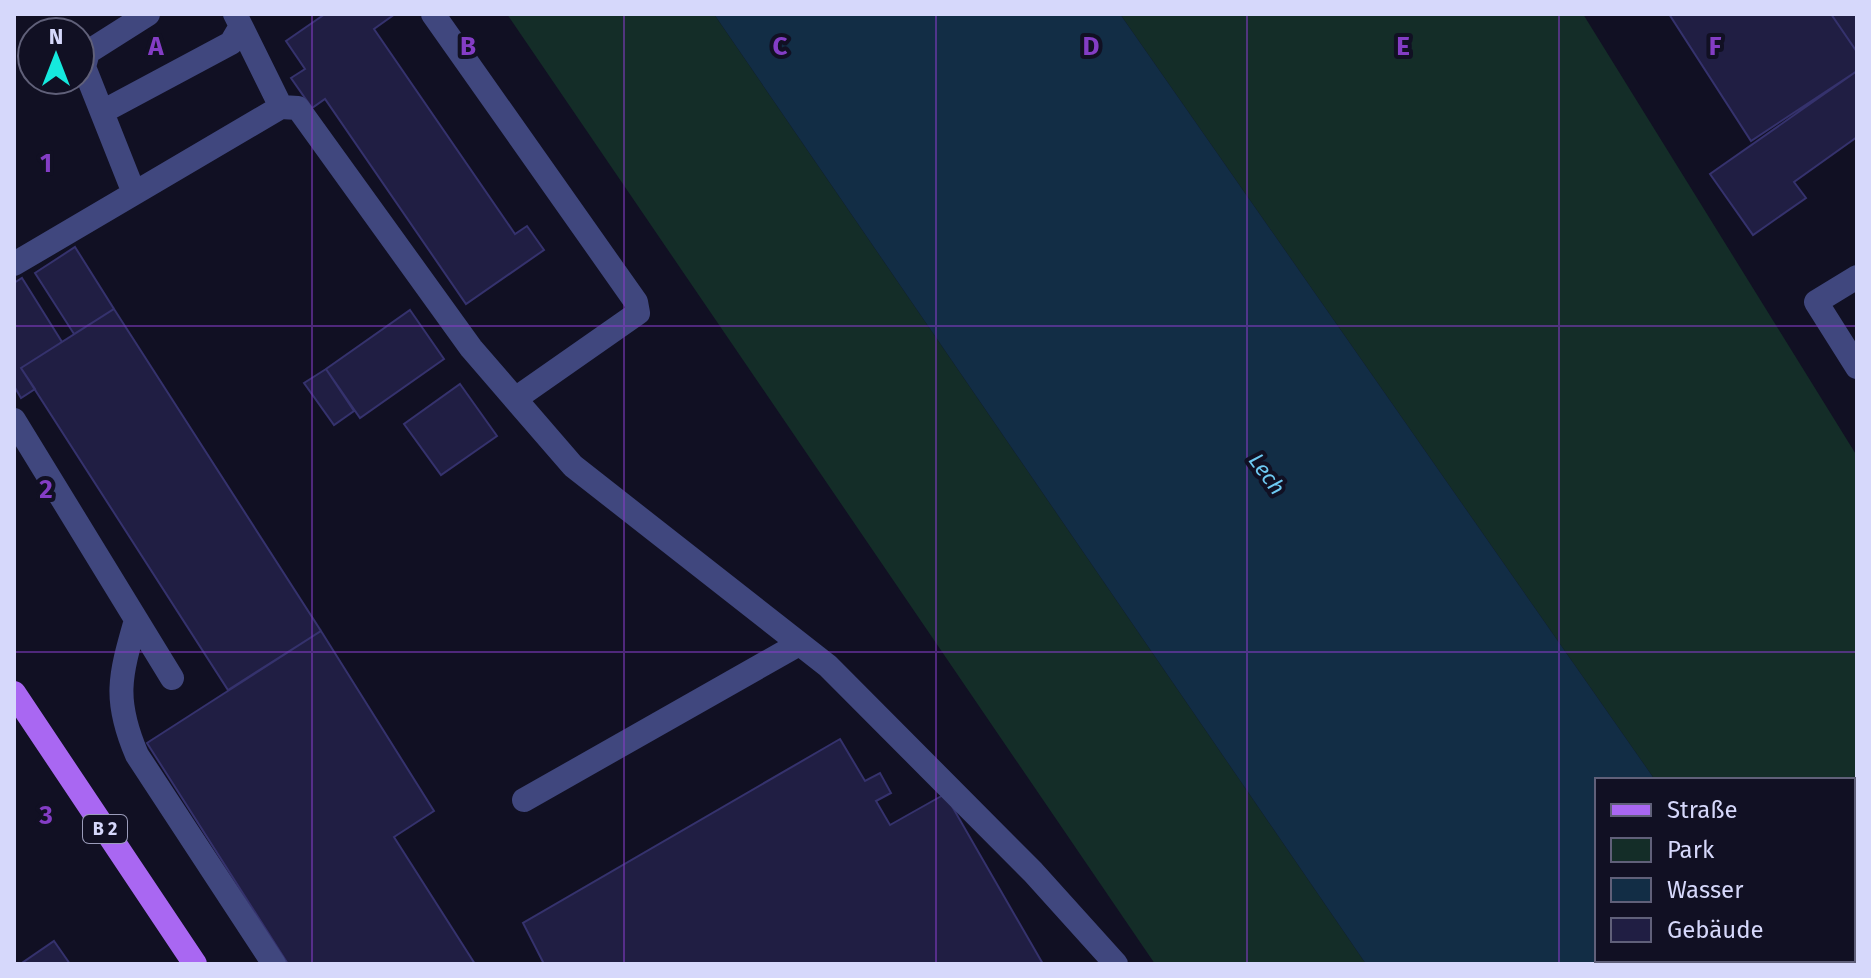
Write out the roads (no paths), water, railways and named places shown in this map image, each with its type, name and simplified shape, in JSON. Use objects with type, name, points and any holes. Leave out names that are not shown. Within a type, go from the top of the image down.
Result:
[{"type":"main road","name":"B 2","points":[[14,693],[195,964]]},
{"type":"lane","points":[[134,193],[84,67],[88,52],[148,14]]},
{"type":"lane","points":[[433,14],[636,302],[638,313],[515,399]]},
{"type":"lane","points":[[102,112],[231,43],[238,20]]},
{"type":"lane","points":[[238,20],[281,107]]},
{"type":"lane","points":[[14,264],[281,107],[298,108],[471,348],[573,466],[799,644],[860,696],[1033,872],[1116,964]]},
{"type":"lane","points":[[1857,277],[1816,302],[1857,367]]},
{"type":"lane","points":[[14,420],[172,678]]},
{"type":"lane","points":[[136,620],[121,679],[120,708],[127,732],[137,755],[274,964]]},
{"type":"lane","points":[[524,800],[799,644]]},
{"type":"water","name":"Lech","points":[[714,14],[1120,14],[1654,778],[1595,778],[1595,962],[1784,964],[1366,964]]}]
